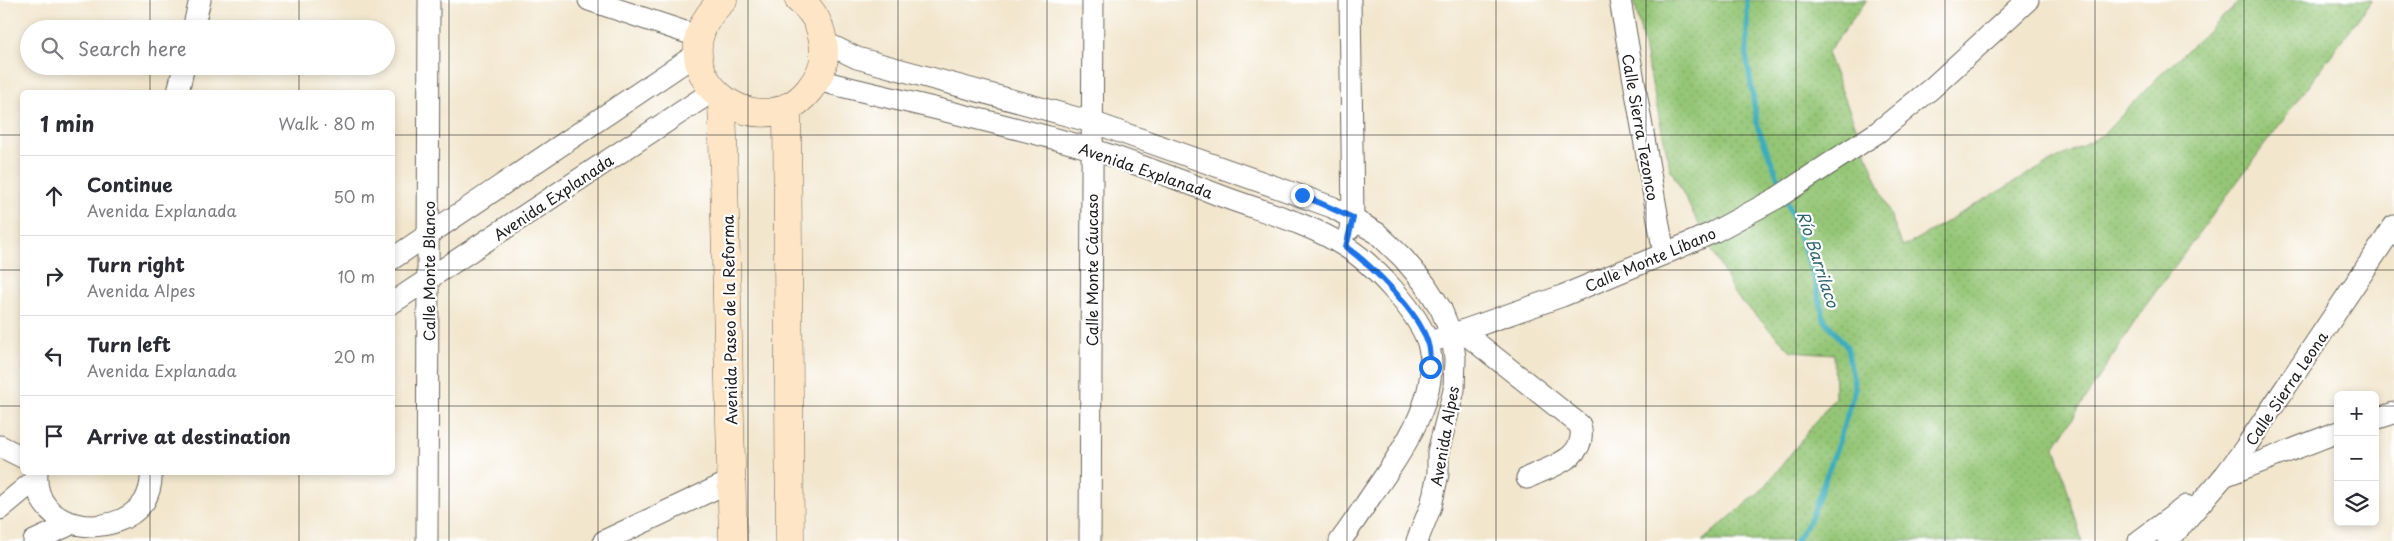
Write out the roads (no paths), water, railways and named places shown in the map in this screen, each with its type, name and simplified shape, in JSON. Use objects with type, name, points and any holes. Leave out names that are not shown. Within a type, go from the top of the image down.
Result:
[{"type":"main road","points":[[723,0],[705,21],[699,45],[703,73],[718,95],[742,110],[765,112],[787,107],[804,96],[817,80],[824,62],[824,42],[819,23],[807,6],[799,0]]},
{"type":"main road","name":"Avenida Paseo de la Reforma","points":[[718,95],[733,480],[733,541]]},
{"type":"main road","points":[[787,107],[790,541]]},
{"type":"street","points":[[195,20],[200,0]]},
{"type":"street","name":"Calle Monte Blanco","points":[[428,541],[429,0]]},
{"type":"street","points":[[589,0],[699,45]]},
{"type":"street","name":"Calle Monte Cáucaso","points":[[1090,541],[1093,0]]},
{"type":"street","points":[[1346,247],[1353,218],[1350,0]]},
{"type":"street","name":"Calle Sierra Tezonco","points":[[1620,0],[1664,254]]},
{"type":"street","name":"Calle Monte Líbano","points":[[1428,342],[1458,334],[1562,296],[1664,254],[1714,232],[1777,198],[1878,132],[1932,88],[2028,0]]},
{"type":"street","name":"Avenida Explanada","points":[[824,42],[857,58],[1092,122],[1302,195],[1353,218]]},
{"type":"street","points":[[395,257],[428,236],[699,45]]},
{"type":"street","points":[[178,90],[182,75]]},
{"type":"street","name":"Avenida Explanada","points":[[817,80],[1091,149],[1324,234],[1367,262],[1389,285],[1412,315],[1428,342]]},
{"type":"street","name":"Avenida Explanada","points":[[395,301],[718,95]]},
{"type":"street","name":"Avenida Alpes","points":[[1353,218],[1377,233],[1404,258],[1420,277],[1458,334],[1454,390],[1438,452],[1438,474],[1431,506],[1417,541]]},
{"type":"street","name":"Calle Sierra Leona","points":[[2168,541],[2225,475],[2337,313],[2394,226]]},
{"type":"street","points":[[1458,334],[1572,417],[1580,425],[1583,436],[1581,446],[1575,454],[1527,478]]},
{"type":"street","points":[[1340,541],[1399,457],[1410,436],[1427,392],[1430,367],[1428,342]]},
{"type":"street","points":[[2379,418],[2394,413]]},
{"type":"street","points":[[2139,541],[2225,475],[2334,434]]},
{"type":"street","points":[[1410,436],[1431,445],[1438,452]]},
{"type":"street","points":[[0,446],[20,456]]},
{"type":"street","points":[[34,541],[71,532],[110,530],[126,523],[139,511],[148,495],[151,475]]},
{"type":"street","points":[[37,476],[40,495],[48,510],[71,532]]},
{"type":"street","points":[[0,510],[37,476]]},
{"type":"street","points":[[604,541],[733,480]]},
{"type":"waterway","name":"Río Barrilaco","points":[[1747,0],[1747,60],[1758,128],[1783,190]]},
{"type":"waterway","name":"Río Barrilaco","points":[[1786,198],[1815,281],[1824,319],[1847,347],[1855,389],[1838,444],[1811,518],[1796,541]]}]
